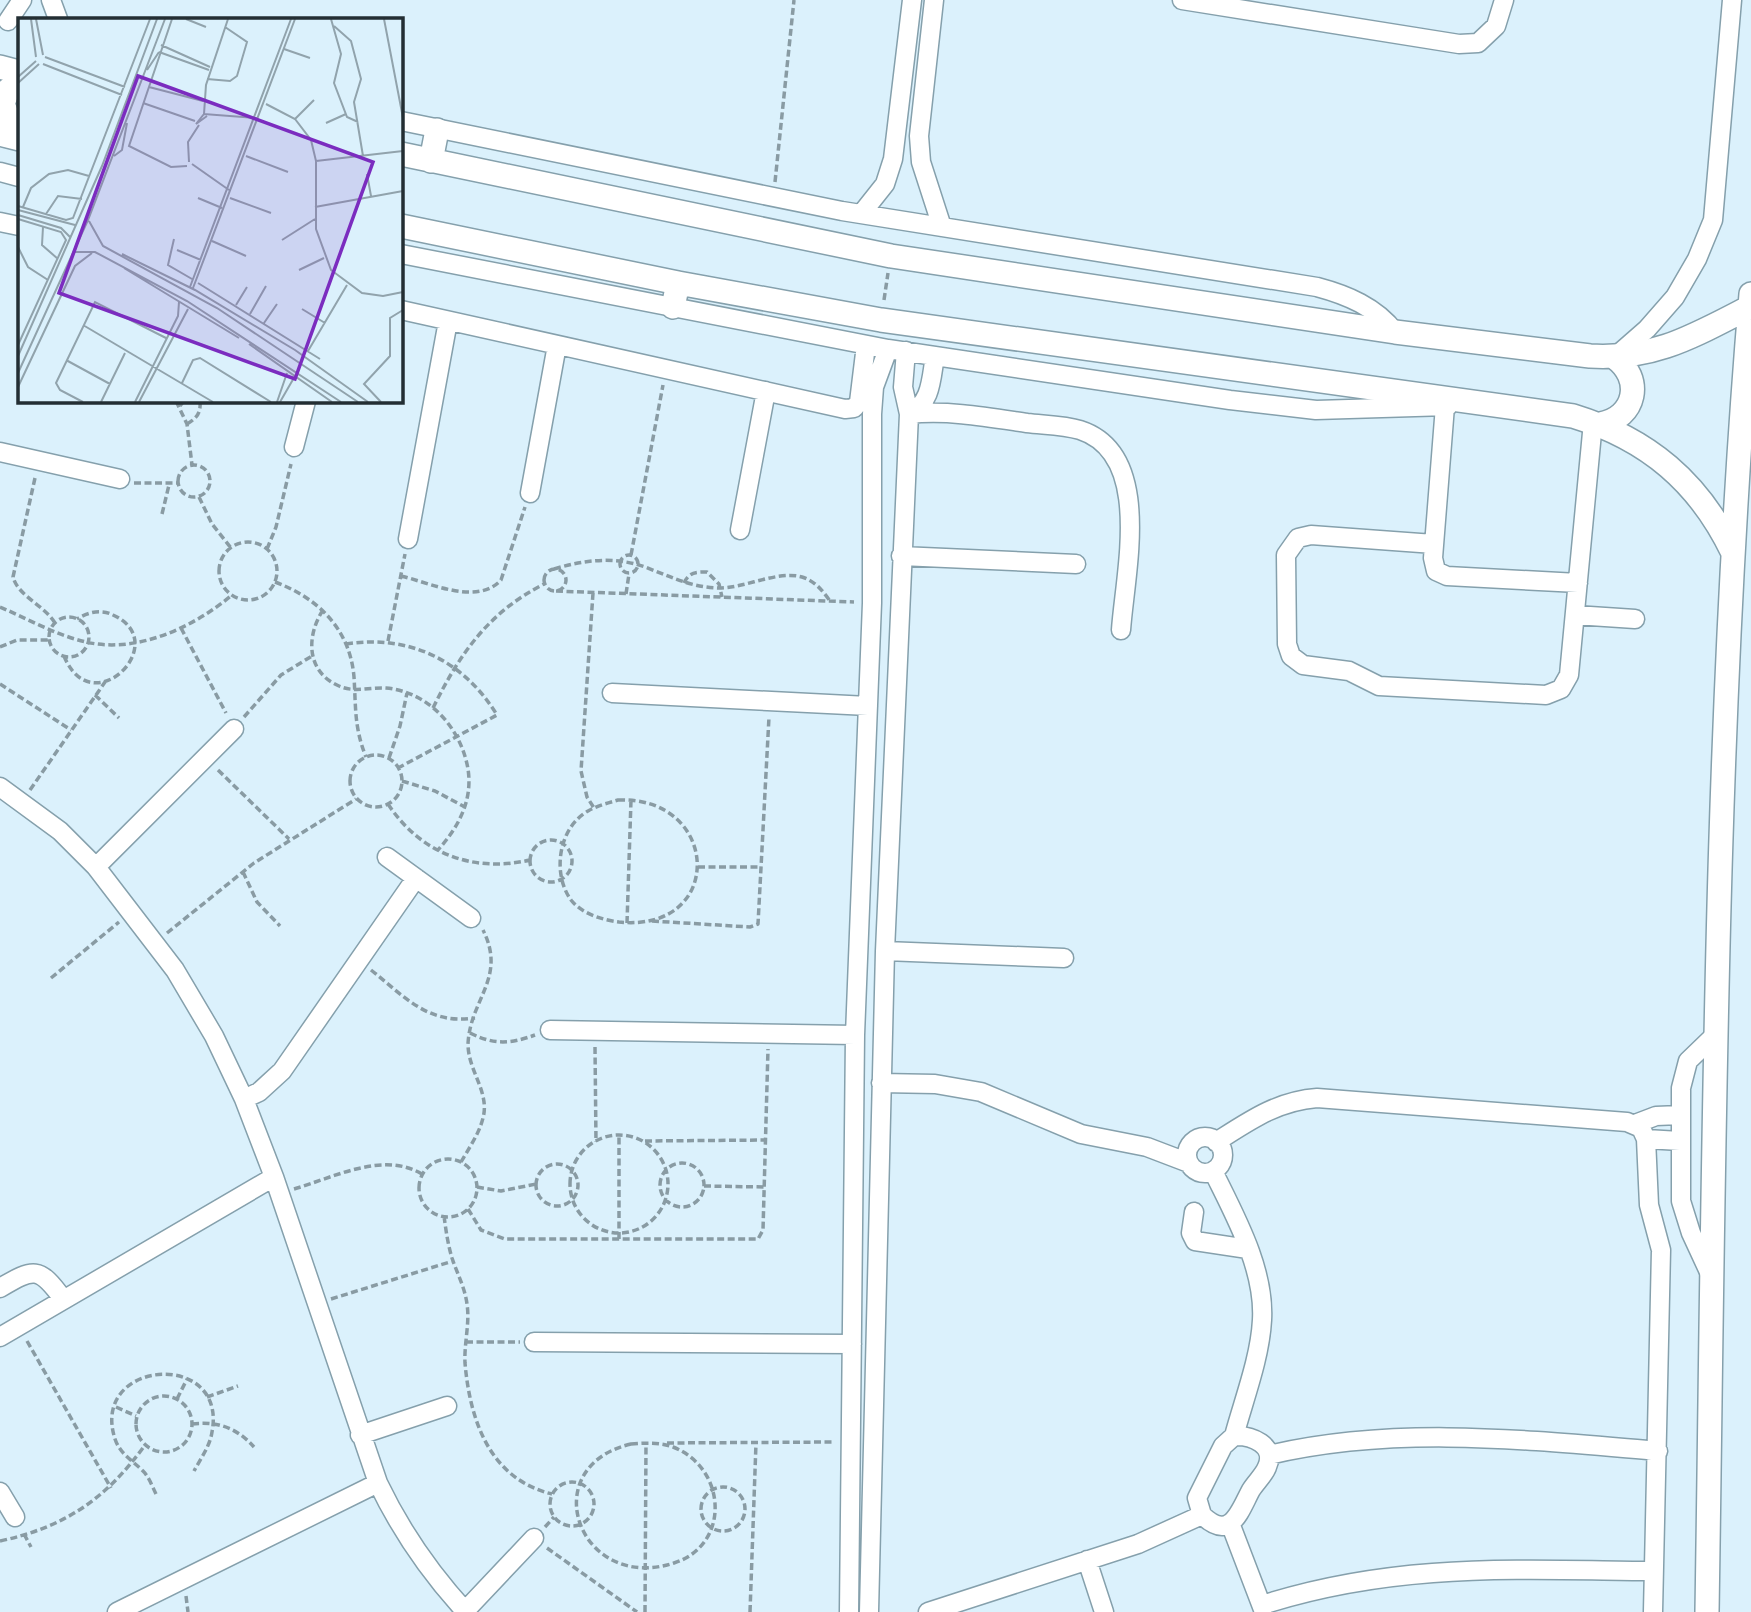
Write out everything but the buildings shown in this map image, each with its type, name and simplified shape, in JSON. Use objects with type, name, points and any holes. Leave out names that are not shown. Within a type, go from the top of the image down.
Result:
[{"type":"main road","points":[[0,67],[18,72]]},
{"type":"main road","points":[[18,85],[8,90],[2,104],[8,117],[18,122]]},
{"type":"main road","points":[[431,161],[437,130]]},
{"type":"main road","points":[[0,134],[18,139]]},
{"type":"main road","points":[[402,154],[891,256],[1395,332],[1614,357],[1662,350],[1751,300]]},
{"type":"main road","points":[[402,226],[678,283],[881,320],[1573,415],[1596,423],[1648,449],[1689,484],[1721,528],[1733,553]]},
{"type":"main road","points":[[673,307],[678,283]]},
{"type":"main road","points":[[1707,1612],[1716,1034],[1733,553],[1751,300]]},
{"type":"main road","points":[[1596,423],[1618,418],[1625,411],[1633,393],[1631,376],[1614,357]]},
{"type":"street","points":[[9,22],[22,0]]},
{"type":"street","points":[[51,0],[58,18]]},
{"type":"street","points":[[862,213],[885,184],[893,159],[912,0]]},
{"type":"street","points":[[934,0],[919,136],[924,175],[942,227]]},
{"type":"street","points":[[1182,0],[1459,44],[1478,43],[1496,26],[1504,0]]},
{"type":"street","points":[[1614,357],[1647,329],[1675,296],[1697,260],[1713,220],[1732,0]]},
{"type":"street","points":[[402,121],[773,198],[1317,287],[1345,296],[1375,311],[1395,332]]},
{"type":"street","points":[[0,172],[18,177]]},
{"type":"street","points":[[0,222],[18,226]]},
{"type":"street","points":[[402,254],[888,349],[1230,400],[1316,410],[1487,403]]},
{"type":"street","points":[[402,310],[845,409],[854,408],[859,402],[866,345]]},
{"type":"street","points":[[408,539],[448,321]]},
{"type":"street","points":[[530,493],[557,345]]},
{"type":"street","points":[[849,1612],[855,1035],[872,603],[873,400],[888,349]]},
{"type":"street","points":[[869,1612],[885,951],[909,414],[903,394],[906,351]]},
{"type":"street","points":[[909,414],[924,404],[928,396],[935,356]]},
{"type":"street","points":[[740,530],[766,391]]},
{"type":"street","points":[[295,447],[306,402]]},
{"type":"street","points":[[1445,406],[1433,565],[1441,575],[1578,583]]},
{"type":"street","points":[[909,414],[955,412],[1080,430],[1107,447],[1122,467],[1130,503],[1121,630]]},
{"type":"street","points":[[1434,544],[1311,535],[1298,538],[1286,555],[1287,644],[1292,656],[1303,665],[1349,671],[1379,687],[1546,695],[1561,689],[1566,682],[1575,615],[1596,423]]},
{"type":"street","points":[[0,452],[120,479]]},
{"type":"street","points":[[901,556],[1076,564]]},
{"type":"street","points":[[1575,615],[1635,619]]},
{"type":"street","points":[[612,693],[868,706]]},
{"type":"street","points":[[96,867],[234,729]]},
{"type":"street","points":[[0,787],[60,831],[96,867],[175,970],[214,1036],[244,1099],[277,1185],[378,1483],[394,1517],[426,1567],[466,1612],[534,1538]]},
{"type":"street","points":[[387,857],[471,918]]},
{"type":"street","points":[[244,1099],[259,1093],[282,1071],[416,878]]},
{"type":"street","points":[[885,951],[1065,958]]},
{"type":"street","points":[[550,1030],[855,1035]]},
{"type":"street","points":[[1712,1279],[1691,1233],[1681,1201],[1680,1115],[1684,1071],[1694,1053],[1716,1034]]},
{"type":"street","points":[[881,1083],[935,1084],[972,1090],[1020,1106],[1081,1133],[1147,1147],[1189,1163],[1199,1172],[1213,1171],[1222,1161],[1221,1147],[1210,1138],[1147,1147]]},
{"type":"street","points":[[1216,1142],[1268,1109],[1293,1101],[1317,1098],[1635,1124],[1656,1116],[1680,1115]]},
{"type":"street","points":[[1635,1124],[1641,1128],[1646,1139],[1647,1194],[1661,1250],[1653,1612]]},
{"type":"street","points":[[1189,1163],[1188,1150],[1197,1139]]},
{"type":"street","points":[[1646,1139],[1680,1141]]},
{"type":"street","points":[[1213,1171],[1248,1249],[1258,1280],[1262,1319],[1234,1436],[1223,1446],[1198,1492],[1197,1504],[1202,1515],[1214,1523],[1230,1523],[1241,1513],[1254,1486],[1267,1469],[1269,1455],[1258,1440],[1234,1436]]},
{"type":"street","points":[[0,1337],[63,1300],[277,1185]]},
{"type":"street","points":[[1194,1212],[1191,1233],[1195,1241],[1248,1249]]},
{"type":"street","points":[[0,1288],[28,1273],[36,1272],[50,1281],[63,1300]]},
{"type":"street","points":[[534,1342],[852,1344]]},
{"type":"street","points":[[360,1435],[447,1406]]},
{"type":"street","points":[[1269,1455],[1329,1443],[1431,1437],[1502,1438],[1658,1451]]},
{"type":"street","points":[[117,1612],[378,1483]]},
{"type":"street","points":[[0,1492],[15,1517]]},
{"type":"street","points":[[928,1612],[1159,1535],[1202,1515]]},
{"type":"street","points":[[1230,1523],[1263,1608],[1331,1585],[1422,1572],[1654,1571]]},
{"type":"street","points":[[1087,1560],[1104,1612]]},
{"type":"path","points":[[773,198],[794,0]]},
{"type":"path","points":[[881,320],[891,256]]},
{"type":"path","points":[[620,562],[631,555],[666,369]]},
{"type":"path","points":[[177,402],[187,424],[192,465]]},
{"type":"path","points":[[180,407],[183,402]]},
{"type":"path","points":[[187,424],[196,418],[201,409],[200,402]]},
{"type":"path","points":[[267,549],[276,527],[295,447]]},
{"type":"path","points":[[39,460],[13,577],[19,590],[42,606],[55,623]]},
{"type":"path","points":[[192,465],[203,468],[210,477],[208,489],[199,496],[183,493],[178,483],[183,469],[192,465]]},
{"type":"path","points":[[120,479],[139,484],[178,483]]},
{"type":"path","points":[[162,514],[169,484]]},
{"type":"path","points":[[401,576],[472,593],[493,588],[505,569],[530,493]]},
{"type":"path","points":[[199,496],[212,524],[231,548]]},
{"type":"path","points":[[388,642],[408,539]]},
{"type":"path","points":[[245,543],[267,549],[277,568],[275,582],[260,598],[246,600],[232,595],[220,575],[222,560],[231,548],[245,543]]},
{"type":"path","points":[[631,555],[637,559],[639,566]]},
{"type":"path","points":[[433,708],[454,666],[493,618],[544,583],[546,574],[554,569],[589,561],[620,562],[639,566],[684,583],[720,588],[743,587],[788,575],[813,582],[830,601]]},
{"type":"path","points":[[620,562],[622,570],[629,574]]},
{"type":"path","points":[[626,594],[629,574],[639,566]]},
{"type":"path","points":[[554,569],[566,577],[564,586],[556,591]]},
{"type":"path","points":[[684,583],[687,576],[694,572],[707,572],[715,577],[722,597]]},
{"type":"path","points":[[275,582],[295,590],[323,610],[346,644],[350,654],[354,690],[354,717],[366,757]]},
{"type":"path","points":[[544,583],[556,591],[872,603]]},
{"type":"path","points":[[593,593],[581,771],[587,797],[594,808]]},
{"type":"path","points":[[0,607],[88,642],[134,641],[181,628],[203,617],[232,595]]},
{"type":"path","points":[[323,610],[314,624],[310,640],[312,656],[327,679],[354,690],[369,687],[407,693],[433,708],[458,736],[469,776],[465,807],[452,835],[437,851]]},
{"type":"path","points":[[22,802],[104,682],[125,671],[133,657],[134,641],[128,626],[116,615],[92,612],[77,619],[66,617],[55,623],[49,640],[54,651],[64,656],[79,654],[88,642],[88,631],[77,619]]},
{"type":"path","points":[[181,628],[234,729],[281,675],[312,656]]},
{"type":"path","points":[[0,647],[17,640],[49,640]]},
{"type":"path","points":[[346,644],[388,642],[426,651],[454,666],[474,684],[497,715],[398,768]]},
{"type":"path","points":[[64,656],[71,669],[83,679],[104,682]]},
{"type":"path","points":[[0,684],[71,730]]},
{"type":"path","points":[[389,758],[407,693]]},
{"type":"path","points":[[95,695],[119,718]]},
{"type":"path","points":[[649,921],[679,909],[694,886],[698,867],[696,846],[683,823],[657,805],[631,800],[594,808],[577,820],[563,843],[561,879],[575,905],[600,918],[627,923],[649,921],[755,927],[759,920],[769,701]]},
{"type":"path","points":[[377,755],[389,758],[398,768],[402,781],[398,795],[388,804],[368,806],[356,799],[349,779],[354,766],[366,757],[377,755]]},
{"type":"path","points":[[205,757],[289,839]]},
{"type":"path","points":[[402,781],[435,791],[465,807]]},
{"type":"path","points":[[155,944],[243,872],[289,839],[356,799]]},
{"type":"path","points":[[627,923],[631,800]]},
{"type":"path","points":[[388,804],[410,831],[437,851],[483,864],[530,860]]},
{"type":"path","points":[[549,839],[563,843],[572,862],[561,879],[554,881],[540,878],[534,873],[530,860],[536,846],[549,839]]},
{"type":"path","points":[[698,867],[761,867]]},
{"type":"path","points":[[243,872],[257,902],[280,926]]},
{"type":"path","points":[[51,978],[131,912]]},
{"type":"path","points":[[461,1162],[477,1135],[485,1106],[469,1057],[470,1033],[493,962],[491,945],[483,930],[471,918]]},
{"type":"path","points":[[359,961],[425,1012],[441,1018],[475,1018]]},
{"type":"path","points":[[470,1033],[501,1043],[517,1042],[550,1030]]},
{"type":"path","points":[[595,1031],[596,1142]]},
{"type":"path","points":[[468,1209],[481,1230],[492,1237],[758,1239],[763,1230],[768,1033]]},
{"type":"path","points":[[643,1141],[661,1157],[667,1168],[670,1180],[666,1201],[651,1222],[641,1228],[619,1232],[596,1227],[578,1212],[572,1200],[569,1179],[572,1169],[586,1149],[596,1142],[620,1136],[643,1141],[766,1140]]},
{"type":"path","points":[[619,1239],[620,1136]]},
{"type":"path","points":[[439,1160],[461,1162],[472,1172],[477,1187],[468,1209],[457,1215],[444,1216],[424,1204],[419,1189],[422,1174],[439,1160]]},
{"type":"path","points":[[277,1185],[391,1163],[408,1166],[422,1174]]},
{"type":"path","points":[[679,1163],[692,1165],[701,1174],[704,1186],[699,1199],[687,1207],[666,1201],[659,1185],[667,1168],[679,1163]]},
{"type":"path","points":[[559,1164],[572,1169],[578,1185],[572,1200],[560,1206],[548,1204],[539,1196],[536,1184],[546,1167],[559,1164]]},
{"type":"path","points":[[477,1187],[500,1191],[536,1184]]},
{"type":"path","points":[[704,1186],[765,1186]]},
{"type":"path","points":[[444,1216],[453,1261],[467,1304],[466,1342],[471,1398],[490,1453],[509,1476],[552,1494]]},
{"type":"path","points":[[316,1303],[453,1261]]},
{"type":"path","points":[[19,1325],[111,1488]]},
{"type":"path","points":[[466,1342],[534,1342]]},
{"type":"path","points":[[156,1494],[146,1475],[132,1463],[115,1438],[115,1407],[124,1390],[140,1378],[168,1373],[187,1378],[206,1397],[214,1423],[208,1446],[194,1471]]},
{"type":"path","points":[[177,1399],[187,1378]]},
{"type":"path","points":[[206,1397],[238,1386]]},
{"type":"path","points":[[164,1395],[177,1399],[189,1409],[192,1424],[188,1439],[176,1450],[160,1452],[145,1445],[136,1432],[136,1416],[150,1399],[164,1395]]},
{"type":"path","points":[[115,1407],[136,1416]]},
{"type":"path","points":[[192,1424],[214,1423],[236,1431],[254,1447]]},
{"type":"path","points":[[656,1444],[850,1442]]},
{"type":"path","points":[[645,1612],[646,1443]]},
{"type":"path","points":[[646,1443],[656,1444],[671,1446],[702,1466],[713,1489],[716,1515],[713,1528],[688,1558],[661,1567],[619,1563],[594,1550],[579,1524],[576,1504],[580,1484],[588,1468],[607,1452],[646,1443]]},
{"type":"path","points":[[750,1612],[756,1443]]},
{"type":"path","points":[[0,1541],[46,1528],[88,1507],[111,1488],[145,1445]]},
{"type":"path","points":[[567,1483],[580,1484],[590,1492],[593,1504],[589,1517],[579,1524],[568,1525],[554,1517],[550,1506],[552,1494],[567,1483]]},
{"type":"path","points":[[723,1487],[737,1492],[743,1498],[743,1520],[731,1530],[713,1528],[704,1520],[701,1506],[713,1489],[723,1487]]},
{"type":"path","points":[[534,1538],[637,1612]]}]
